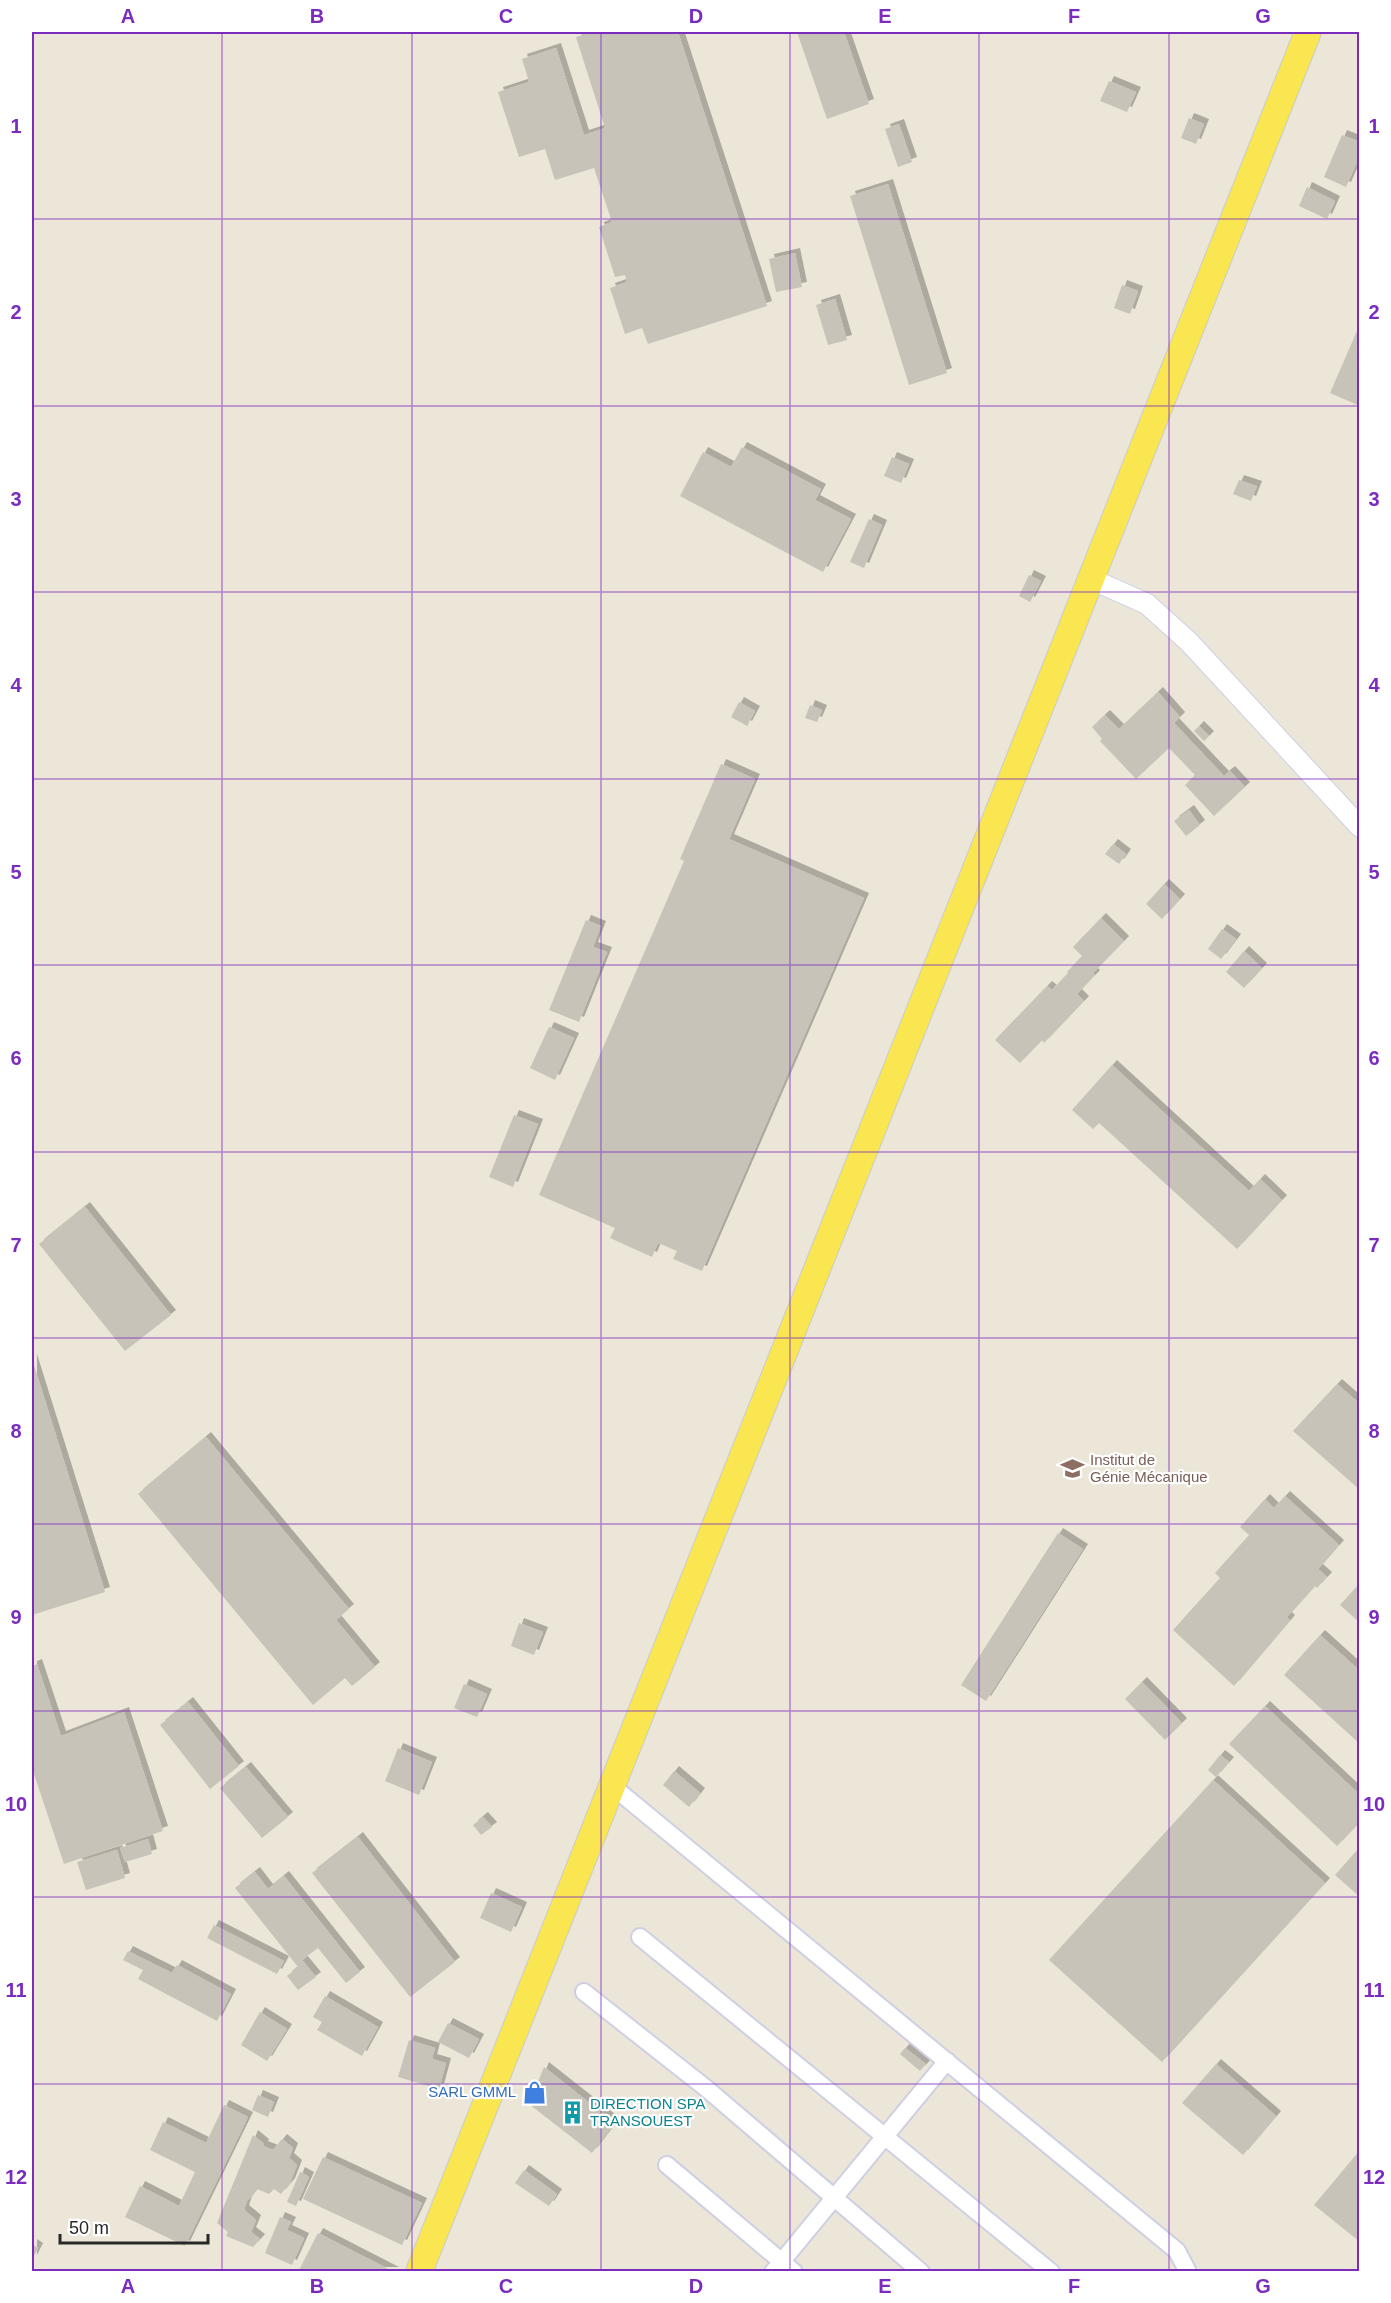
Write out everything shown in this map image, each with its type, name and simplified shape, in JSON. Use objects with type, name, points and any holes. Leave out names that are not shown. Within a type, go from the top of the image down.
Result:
[{"type":"main road","points":[[420,2271],[1308,32]]},
{"type":"street","points":[[1091,579],[1147,604],[1189,642],[1359,826]]},
{"type":"street","points":[[612,1785],[1177,2251],[1188,2271]]},
{"type":"street","points":[[640,1937],[1051,2271]]},
{"type":"street","points":[[584,1992],[707,2089],[921,2271]]},
{"type":"street","points":[[777,2266],[947,2061]]},
{"type":"street","points":[[666,2165],[777,2266],[795,2271]]},
{"type":"building","points":[[594,32],[678,32],[767,306],[648,344],[642,328],[625,334],[610,288],[627,282],[625,275],[615,277],[599,227],[612,222],[594,168],[555,180],[545,149],[519,157],[498,92],[529,82],[522,59],[556,48],[584,135],[605,128],[576,37]]},
{"type":"building","points":[[797,32],[844,32],[869,104],[827,119]]},
{"type":"building","points":[[1109,81],[1136,92],[1127,112],[1100,101]]},
{"type":"building","points":[[1189,118],[1204,124],[1196,144],[1181,138]]},
{"type":"building","points":[[899,124],[912,162],[898,167],[885,129]]},
{"type":"building","points":[[1342,135],[1360,142],[1360,155],[1346,187],[1324,177]]},
{"type":"building","points":[[888,184],[947,373],[909,385],[850,196]]},
{"type":"building","points":[[1307,187],[1335,201],[1327,219],[1299,206]]},
{"type":"building","points":[[795,253],[802,287],[776,292],[769,259]]},
{"type":"building","points":[[1122,285],[1138,291],[1130,314],[1114,308]]},
{"type":"building","points":[[835,299],[847,340],[828,345],[816,305]]},
{"type":"building","points":[[1360,324],[1360,406],[1330,393]]},
{"type":"building","points":[[742,447],[821,489],[815,500],[851,519],[823,572],[680,496],[703,452],[731,467]]},
{"type":"building","points":[[892,457],[909,464],[901,483],[884,476]]},
{"type":"building","points":[[1239,480],[1257,486],[1251,501],[1233,494]]},
{"type":"building","points":[[869,519],[882,525],[864,568],[850,562]]},
{"type":"building","points":[[1029,575],[1041,581],[1030,602],[1019,596]]},
{"type":"building","points":[[1158,692],[1180,717],[1174,723],[1224,776],[1230,771],[1245,787],[1214,816],[1185,785],[1195,775],[1169,748],[1136,779],[1100,741],[1102,739],[1092,727],[1105,715],[1119,729]]},
{"type":"building","points":[[739,702],[755,711],[747,726],[731,717]]},
{"type":"building","points":[[810,705],[822,710],[817,722],[805,718]]},
{"type":"building","points":[[1199,726],[1209,736],[1204,741],[1194,731]]},
{"type":"building","points":[[721,764],[755,779],[729,839],[864,898],[702,1271],[673,1259],[677,1251],[658,1243],[652,1257],[610,1238],[615,1228],[539,1195],[684,861],[680,859]]},
{"type":"building","points":[[1189,810],[1200,825],[1186,836],[1174,821]]},
{"type":"building","points":[[1113,844],[1126,854],[1119,864],[1105,854]]},
{"type":"building","points":[[1164,884],[1180,899],[1162,919],[1146,904]]},
{"type":"building","points":[[1101,918],[1124,941],[1093,973],[1095,975],[1077,994],[1084,1001],[1044,1043],[1042,1040],[1020,1063],[995,1040],[1047,986],[1052,990],[1068,973],[1082,956],[1073,947]]},
{"type":"building","points":[[586,920],[601,926],[593,947],[607,952],[579,1022],[549,1010]]},
{"type":"building","points":[[1222,929],[1236,939],[1221,959],[1208,949]]},
{"type":"building","points":[[1244,951],[1262,968],[1244,988],[1226,972]]},
{"type":"building","points":[[549,1027],[574,1038],[555,1080],[530,1068]]},
{"type":"building","points":[[1112,1065],[1249,1191],[1260,1179],[1282,1200],[1237,1249],[1099,1123],[1093,1129],[1072,1110]]},
{"type":"building","points":[[514,1115],[538,1124],[513,1187],[489,1177]]},
{"type":"building","points":[[85,1207],[171,1315],[125,1351],[39,1244]]},
{"type":"building","points":[[32,1359],[105,1592],[32,1615]]},
{"type":"building","points":[[1337,1384],[1360,1404],[1360,1490],[1293,1431]]},
{"type":"building","points":[[206,1437],[349,1609],[336,1620],[375,1667],[352,1686],[345,1678],[313,1705],[138,1494]]},
{"type":"building","points":[[1285,1496],[1339,1545],[1318,1569],[1327,1577],[1317,1588],[1315,1586],[1287,1617],[1290,1620],[1234,1686],[1173,1630],[1220,1578],[1215,1573],[1249,1535],[1240,1527],[1265,1499],[1274,1508]]},
{"type":"building","points":[[1058,1533],[1083,1549],[986,1701],[961,1685]]},
{"type":"building","points":[[1360,1583],[1360,1623],[1340,1605]]},
{"type":"building","points":[[519,1623],[543,1632],[534,1655],[511,1646]]},
{"type":"building","points":[[1320,1635],[1360,1671],[1360,1744],[1284,1675]]},
{"type":"building","points":[[37,1664],[61,1736],[124,1712],[163,1831],[64,1864],[32,1768],[32,1666]]},
{"type":"building","points":[[1142,1682],[1182,1723],[1165,1740],[1125,1699]]},
{"type":"building","points":[[464,1684],[487,1694],[477,1717],[454,1708]]},
{"type":"building","points":[[188,1702],[239,1766],[210,1789],[160,1725]]},
{"type":"building","points":[[1265,1706],[1360,1795],[1360,1822],[1337,1846],[1229,1744]]},
{"type":"building","points":[[398,1748],[432,1762],[419,1795],[385,1781]]},
{"type":"building","points":[[1220,1755],[1229,1762],[1216,1777],[1208,1770]]},
{"type":"building","points":[[246,1767],[288,1817],[262,1838],[220,1788]]},
{"type":"building","points":[[674,1771],[700,1793],[689,1807],[663,1785]]},
{"type":"building","points":[[1213,1780],[1325,1883],[1162,2062],[1049,1960]]},
{"type":"building","points":[[483,1817],[492,1827],[481,1835],[473,1825]]},
{"type":"building","points":[[358,1837],[455,1962],[410,1997],[312,1873]]},
{"type":"building","points":[[148,1839],[152,1854],[125,1862],[120,1848]]},
{"type":"building","points":[[1360,1847],[1360,1897],[1335,1875]]},
{"type":"building","points":[[117,1850],[125,1878],[86,1890],[77,1862]]},
{"type":"building","points":[[255,1872],[268,1889],[284,1876],[360,1972],[346,1983],[318,1948],[302,1960],[316,1977],[298,1990],[287,1976],[298,1967],[235,1888]]},
{"type":"building","points":[[491,1893],[522,1907],[511,1932],[480,1918]]},
{"type":"building","points":[[214,1925],[284,1961],[277,1974],[207,1938]]},
{"type":"building","points":[[128,1951],[172,1973],[177,1965],[231,1994],[217,2021],[138,1979],[143,1970],[123,1960]]},
{"type":"building","points":[[325,1996],[378,2027],[362,2056],[317,2030],[322,2022],[313,2017]]},
{"type":"building","points":[[260,2012],[287,2029],[267,2061],[241,2045]]},
{"type":"building","points":[[448,2023],[479,2039],[469,2058],[438,2042]]},
{"type":"building","points":[[409,2040],[435,2048],[432,2059],[446,2063],[439,2089],[398,2077]]},
{"type":"building","points":[[905,2048],[926,2064],[920,2071],[900,2054]]},
{"type":"building","points":[[1216,2064],[1276,2116],[1243,2155],[1182,2103]]},
{"type":"building","name":"DIRECTION SPA TRANSOUEST","points":[[544,2067],[615,2123],[592,2153],[529,2104]]},
{"type":"building","points":[[258,2095],[274,2102],[268,2117],[252,2110]]},
{"type":"building","points":[[224,2105],[248,2117],[185,2246],[125,2217],[140,2186],[179,2206],[195,2172],[150,2150],[163,2122],[206,2143]]},
{"type":"building","points":[[253,2135],[264,2144],[263,2146],[273,2150],[282,2139],[293,2148],[289,2158],[297,2165],[290,2183],[281,2194],[274,2189],[269,2194],[257,2189],[247,2201],[244,2210],[256,2220],[251,2232],[260,2239],[253,2247],[226,2236],[228,2232],[217,2223]]},
{"type":"building","points":[[1360,2150],[1360,2242],[1314,2205]]},
{"type":"building","points":[[323,2157],[422,2203],[402,2245],[303,2199]]},
{"type":"building","points":[[524,2170],[557,2194],[549,2206],[515,2183]]},
{"type":"building","points":[[300,2172],[309,2177],[296,2206],[287,2202]]},
{"type":"building","points":[[280,2217],[291,2222],[287,2230],[304,2238],[292,2265],[265,2253]]},
{"type":"building","points":[[318,2233],[394,2272],[298,2272]]},
{"type":"building","points":[[32,2244],[38,2248],[32,2260]]},
{"type":"place","name":"Institut de Génie Mécanique","points":[[1072,1469]]},
{"type":"place","name":"SARL GMML","points":[[534,2092]]},
{"type":"place","name":"DIRECTION SPA TRANSOUEST","points":[[572,2113]]}]
